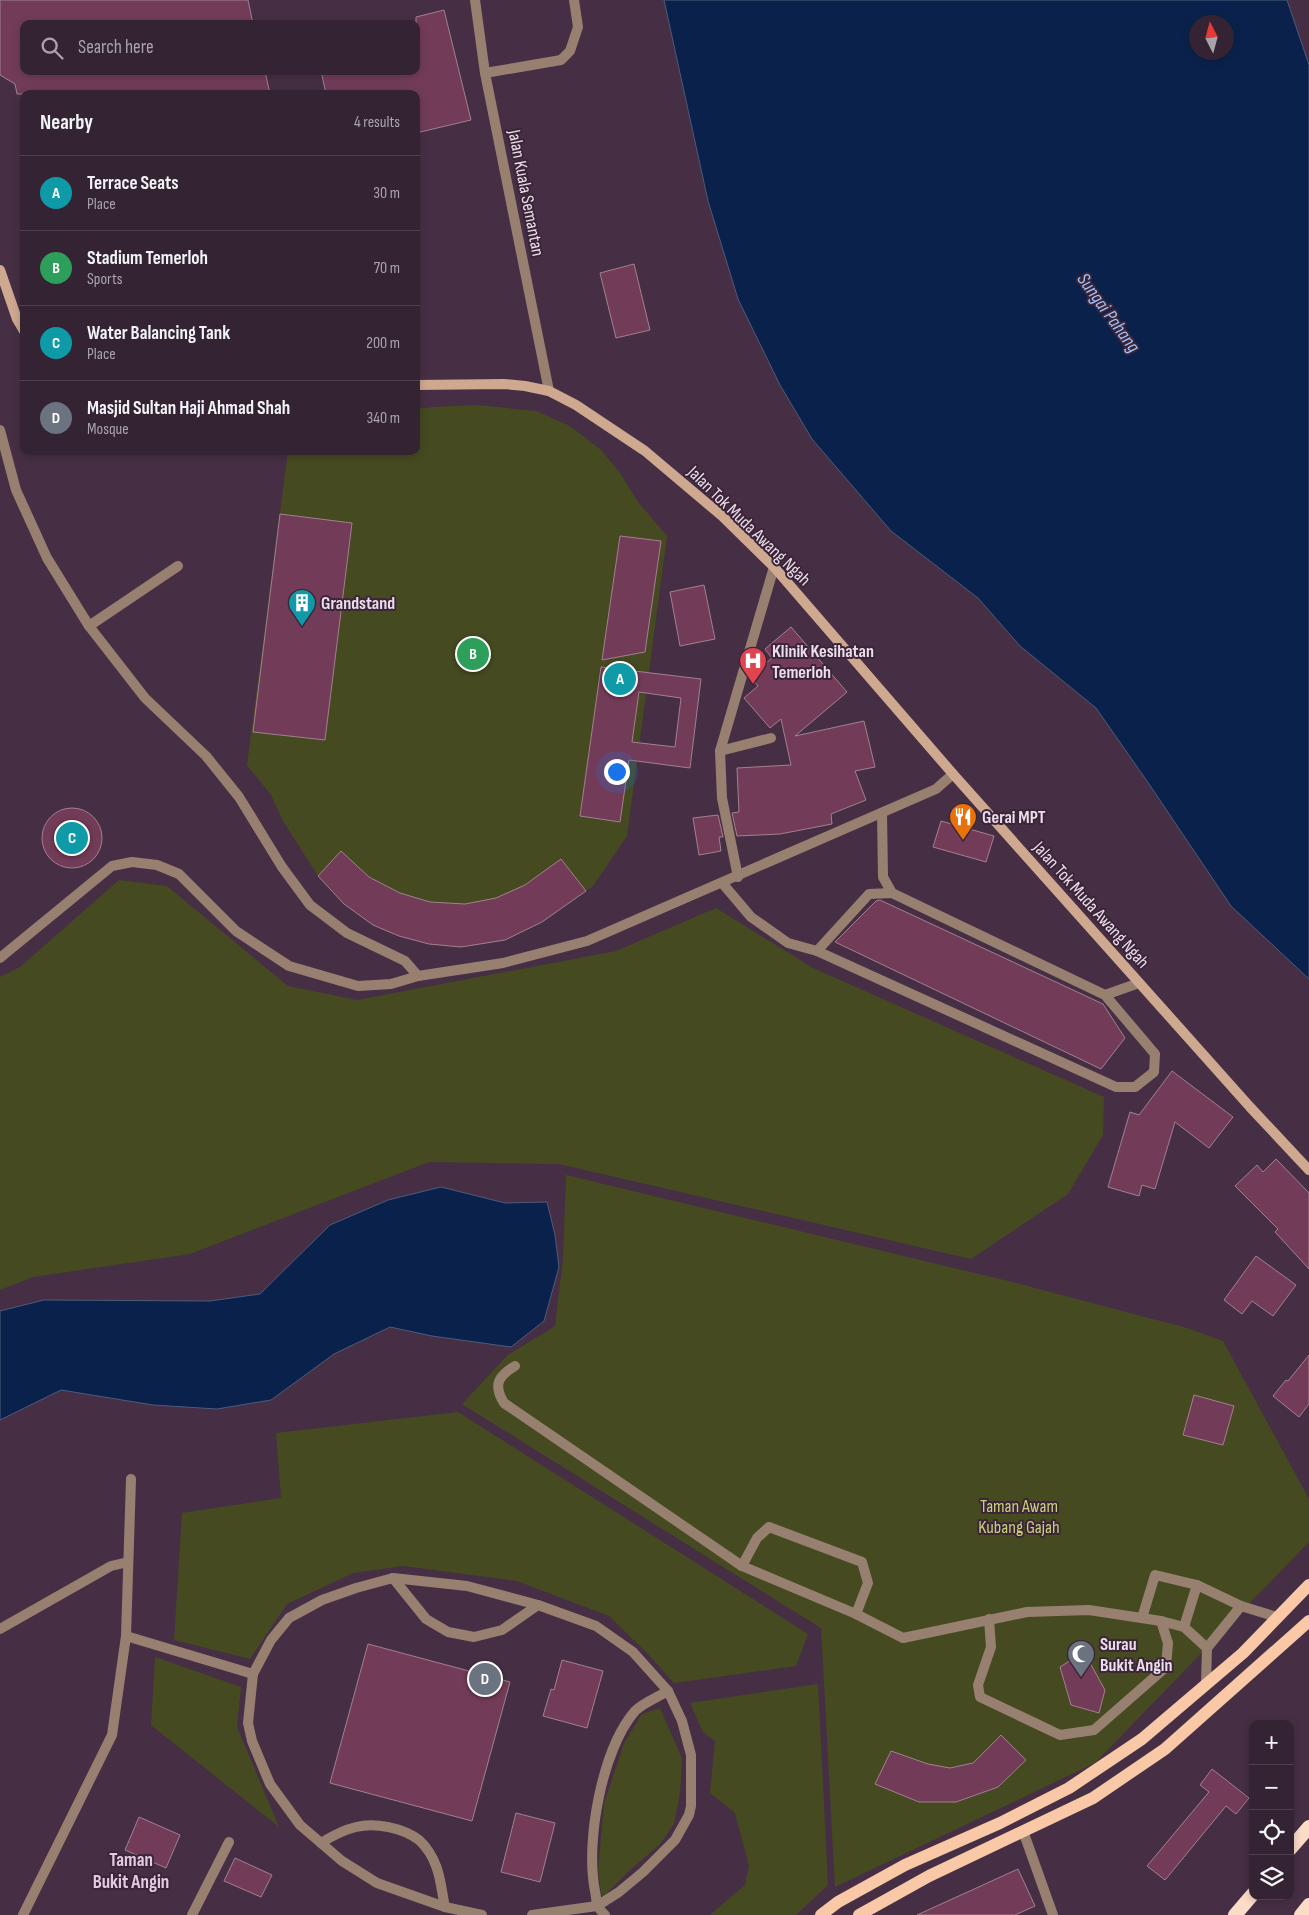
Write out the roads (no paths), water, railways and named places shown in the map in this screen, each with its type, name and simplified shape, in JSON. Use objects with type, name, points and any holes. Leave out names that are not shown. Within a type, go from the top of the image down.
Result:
[{"type":"highway","points":[[1294,1844],[1309,1827]]},
{"type":"highway","points":[[1235,1915],[1249,1899]]},
{"type":"highway","points":[[1301,1915],[1309,1906]]},
{"type":"main road","points":[[0,270],[20,324]]},
{"type":"main road","name":"Jalan Tok Muda Awang Ngah","points":[[420,384],[504,384],[525,386],[549,392],[576,405],[645,451],[722,516],[774,567],[953,774],[1250,1107],[1309,1170]]},
{"type":"main road","points":[[821,1915],[838,1902],[905,1865],[1069,1788],[1142,1739],[1243,1653],[1309,1585]]},
{"type":"main road","points":[[861,1914],[929,1876],[1093,1798],[1165,1749],[1307,1624]]},
{"type":"street","name":"Jalan Kuala Semantan","points":[[475,0],[485,73],[549,392]]},
{"type":"street","points":[[485,73],[561,60],[570,51],[578,27],[574,0]]},
{"type":"street","points":[[0,430],[16,490],[47,558],[88,626],[145,698],[206,756],[239,797],[282,867],[310,905],[347,933],[405,961],[418,976]]},
{"type":"street","points":[[88,626],[178,566]]},
{"type":"street","points":[[738,877],[722,798],[720,751],[774,567]]},
{"type":"street","points":[[720,751],[771,738]]},
{"type":"street","points":[[0,958],[112,866],[132,862],[157,864],[179,874],[236,930],[289,966],[358,986],[391,984],[418,976],[503,963],[587,941],[722,884],[936,789],[953,774]]},
{"type":"street","points":[[882,813],[883,878],[892,893]]},
{"type":"street","points":[[722,884],[750,917],[788,943],[817,951],[1116,1087],[1135,1086],[1154,1072],[1155,1054],[1105,995],[892,893],[869,894],[817,951]]},
{"type":"street","points":[[1105,995],[1139,983]]},
{"type":"street","points":[[515,1366],[504,1373],[498,1383],[498,1394],[504,1403],[742,1566],[856,1614],[903,1638],[1027,1612],[1089,1610],[1161,1621],[1184,1627],[1207,1648]]},
{"type":"street","points":[[23,1915],[112,1735],[126,1636],[130,1479]]},
{"type":"street","points":[[742,1566],[757,1538],[769,1528],[862,1562],[868,1583],[856,1614]]},
{"type":"street","points":[[0,1629],[111,1566],[128,1562]]},
{"type":"street","points":[[1142,1618],[1155,1575],[1197,1585],[1241,1606],[1278,1617]]},
{"type":"street","points":[[393,1578],[426,1619],[448,1632],[474,1637],[502,1630],[538,1605]]},
{"type":"street","points":[[482,1915],[445,1907],[377,1883],[342,1861],[300,1825],[270,1784],[252,1741],[248,1723],[253,1674],[271,1640],[289,1618],[322,1600],[393,1578],[467,1586],[538,1605],[596,1626],[633,1652],[668,1691],[682,1721],[691,1755],[691,1806],[689,1815],[675,1840],[643,1872],[598,1906],[532,1915]]},
{"type":"street","points":[[1184,1627],[1197,1585]]},
{"type":"street","points":[[1206,1684],[1207,1648],[1241,1606]]},
{"type":"street","points":[[989,1619],[991,1647],[978,1685],[980,1697],[1060,1736],[1094,1730],[1166,1667],[1168,1642],[1161,1621]]},
{"type":"street","points":[[126,1636],[253,1674]]},
{"type":"street","points":[[604,1915],[598,1906],[591,1874],[592,1837],[597,1802],[606,1770],[620,1736],[636,1710],[668,1691]]},
{"type":"street","points":[[321,1843],[338,1833],[358,1826],[382,1826],[419,1840],[427,1849],[436,1866],[445,1907]]},
{"type":"street","points":[[1023,1831],[1053,1915]]},
{"type":"street","points":[[192,1915],[229,1842]]},
{"type":"water","name":"Sungai Pahang","points":[[664,0],[1287,0],[1309,65],[1309,979],[1231,906],[1096,708],[1020,646],[978,598],[891,531],[812,439],[780,385],[738,299],[708,201]]},
{"type":"water","points":[[441,1187],[505,1203],[547,1202],[555,1235],[559,1267],[544,1321],[511,1347],[432,1336],[390,1327],[334,1354],[271,1400],[217,1409],[153,1405],[61,1390],[0,1420],[0,1311],[44,1300],[210,1301],[260,1294],[330,1225],[388,1200]]},
{"type":"place","name":"Grandstand","points":[[302,627]]},
{"type":"place","name":"Stadium Temerloh","points":[[473,654]]},
{"type":"place","name":"Terrace Seats","points":[[620,679]]},
{"type":"place","name":"Klinik Kesihatan Temerloh","points":[[753,685]]},
{"type":"place","name":"Water Balancing Tank","points":[[72,838]]},
{"type":"place","name":"Gerai MPT","points":[[963,841]]},
{"type":"place","name":"Surau Bukit Angin","points":[[1081,1678]]},
{"type":"place","name":"Masjid Sultan Haji Ahmad Shah","points":[[485,1679]]},
{"type":"district","name":"Taman Bukit Angin","points":[[131,1871]]},
{"type":"park label","name":"Taman Awam Kubang Gajah","points":[[1019,1516]]}]
